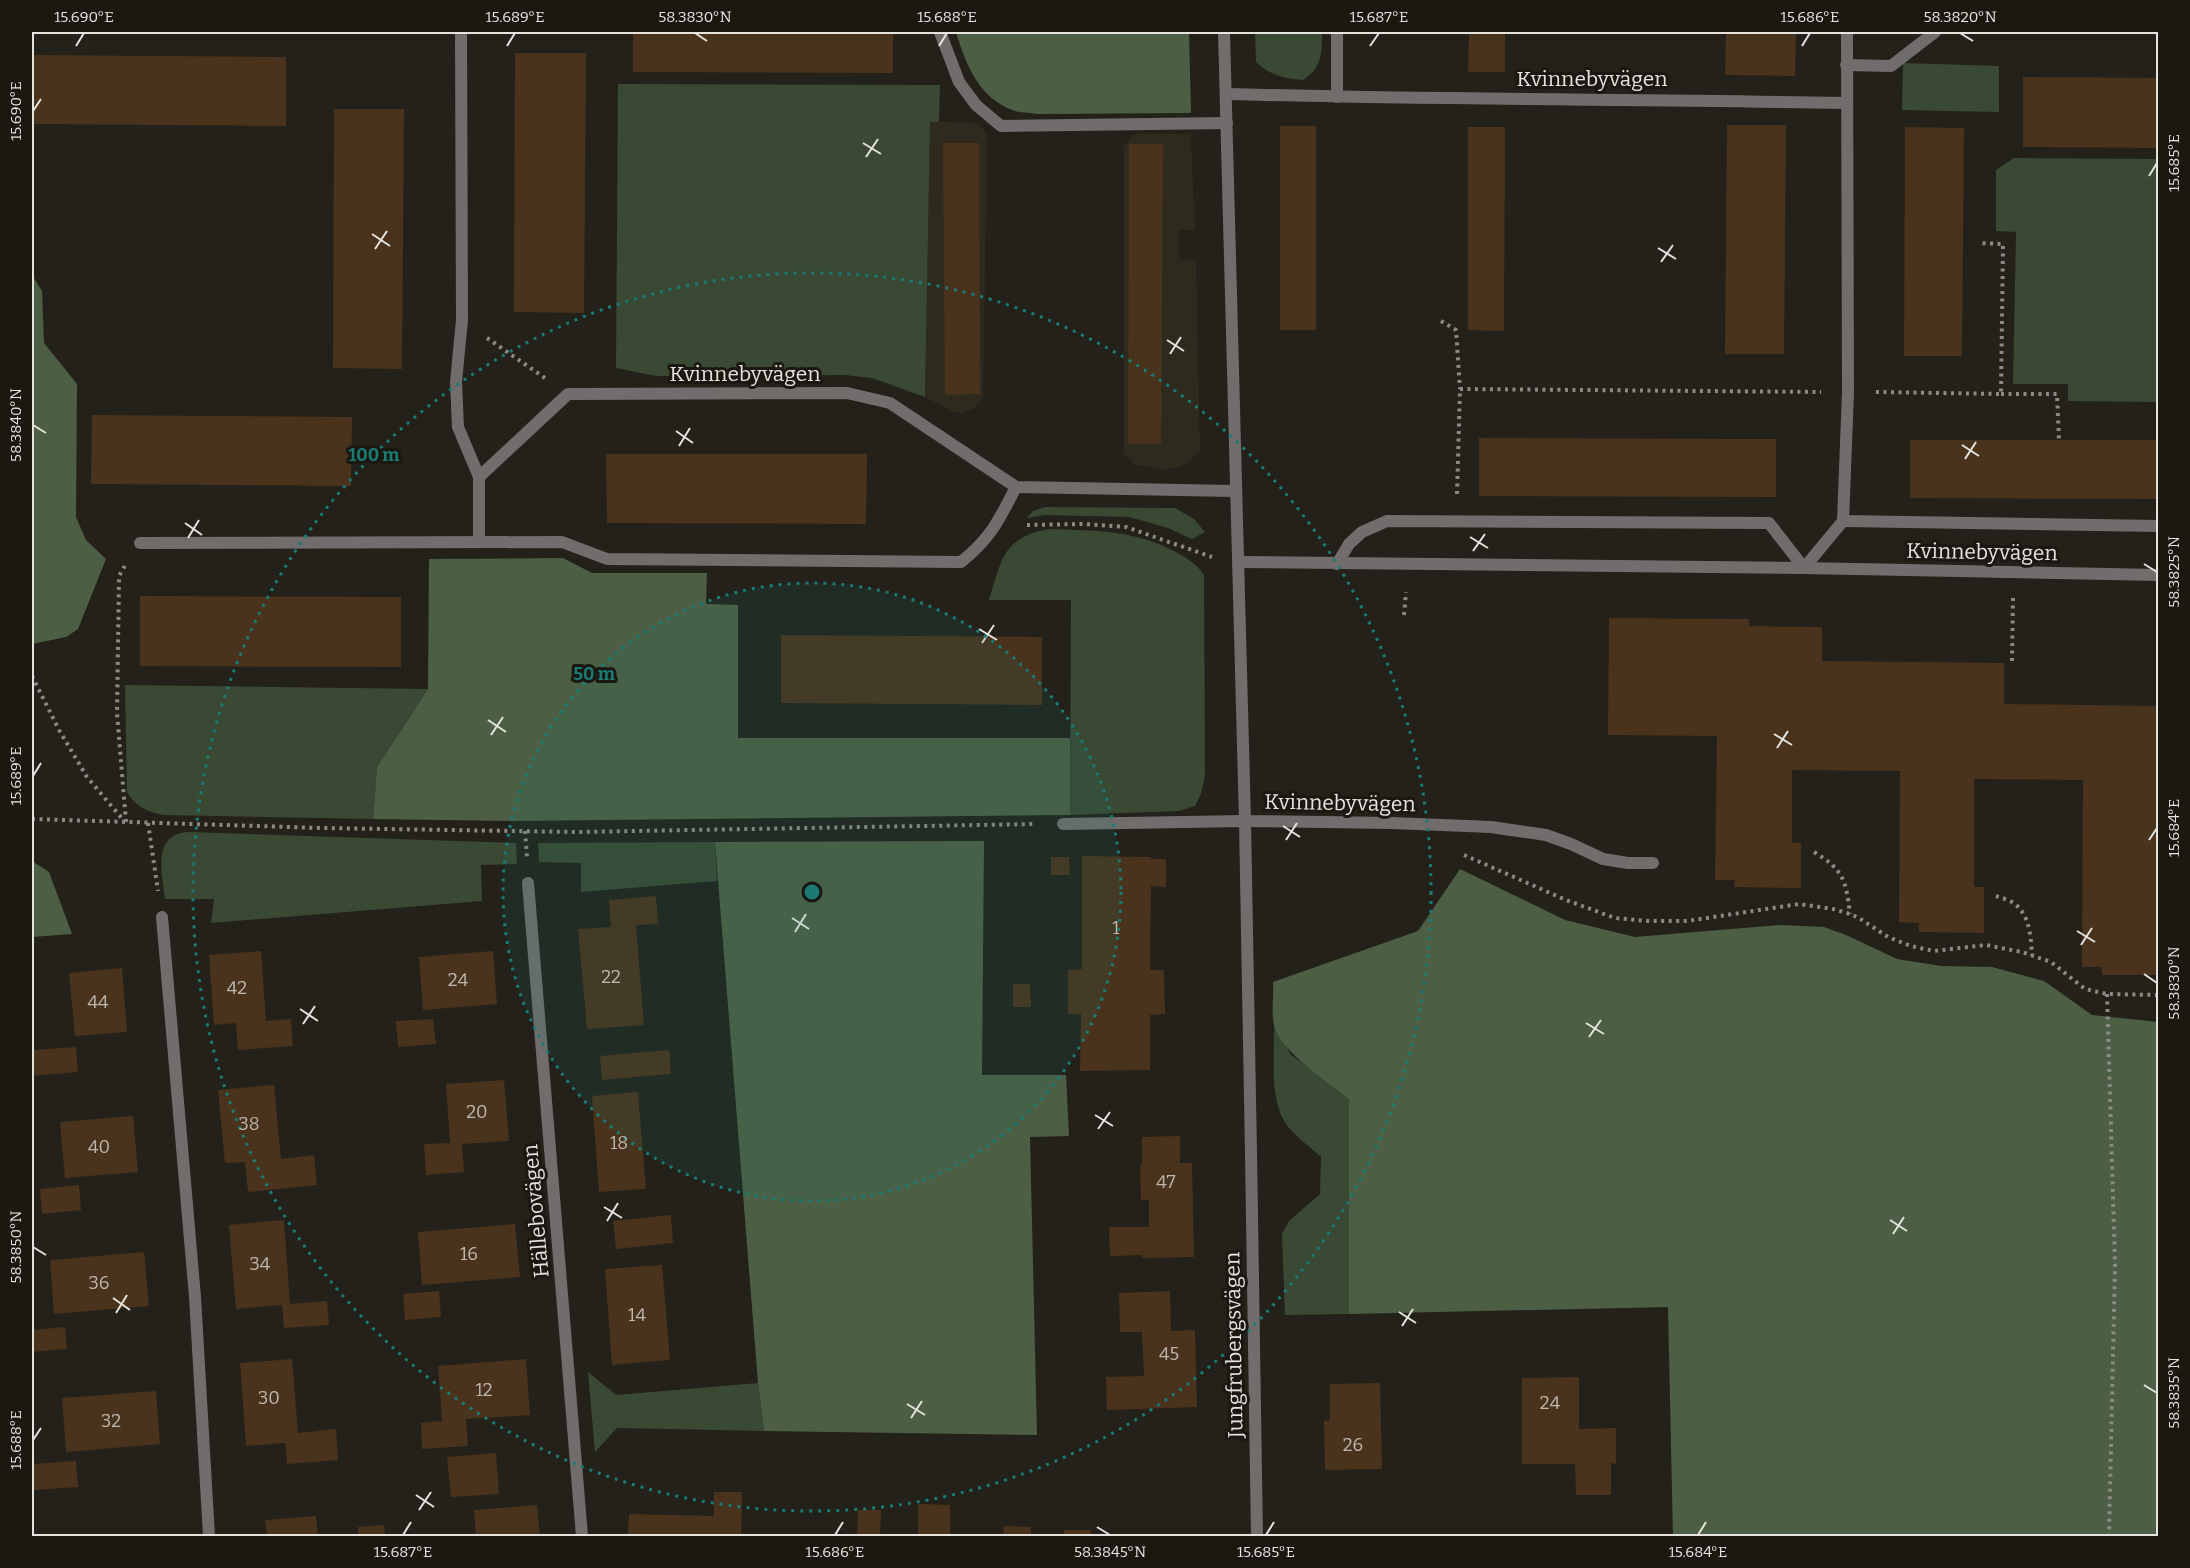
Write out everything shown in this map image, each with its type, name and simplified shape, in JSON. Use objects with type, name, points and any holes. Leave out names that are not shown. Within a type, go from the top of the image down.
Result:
[{"type":"street","points":[[461,32],[462,320],[456,382],[458,427],[479,477],[479,542]]},
{"type":"street","points":[[940,32],[959,82],[976,105],[1001,126],[1227,123]]},
{"type":"street","name":"Kvinnebyvägen","points":[[1224,32],[1245,821],[1491,827],[1546,835],[1603,859],[1628,863],[1653,863]]},
{"type":"street","points":[[1337,32],[1337,97]]},
{"type":"street","points":[[1337,564],[1349,544],[1362,532],[1387,520],[1456,520],[1769,523],[1804,568],[1843,521],[1848,392],[1847,32]]},
{"type":"street","points":[[1846,65],[1892,66],[1935,32]]},
{"type":"street","name":"Kvinnebyvägen","points":[[1227,94],[1846,103]]},
{"type":"street","name":"Kvinnebyvägen","points":[[568,394],[847,393],[890,403],[1016,487]]},
{"type":"street","points":[[479,477],[568,394]]},
{"type":"street","points":[[140,543],[562,542],[607,559],[961,562],[980,547],[997,525],[1016,487],[1235,491]]},
{"type":"street","name":"Kvinnebyvägen","points":[[1843,521],[2158,526]]},
{"type":"street","name":"Kvinnebyvägen","points":[[1239,562],[1804,568],[2158,575]]},
{"type":"street","points":[[1064,824],[1245,821]]},
{"type":"street","name":"Jungfrubergsvägen","points":[[1245,821],[1257,1536]]},
{"type":"street","name":"Hällebovägen","points":[[528,883],[582,1536]]},
{"type":"street","points":[[162,917],[195,1298],[208,1536]]},
{"type":"path","points":[[1978,243],[2003,244],[2001,393]]},
{"type":"path","points":[[462,320],[568,394]]},
{"type":"path","points":[[1442,321],[1456,330],[1460,389],[1456,520]]},
{"type":"path","points":[[1460,389],[2057,393],[2059,440]]},
{"type":"path","points":[[997,525],[1126,526],[1203,556],[1239,562]]},
{"type":"path","points":[[126,822],[117,713],[119,576],[140,543]]},
{"type":"path","points":[[32,676],[58,730],[87,777],[126,822]]},
{"type":"path","points":[[32,819],[577,832],[1064,824]]},
{"type":"path","points":[[148,823],[162,917]]},
{"type":"path","points":[[1456,852],[1566,900],[1615,918],[1687,921],[1799,904],[1850,914],[1888,937],[1911,946],[1934,951],[1986,945],[2032,955],[2051,962],[2085,989],[2107,994],[2158,995]]},
{"type":"path","points":[[1814,852],[1832,863],[1846,886],[1850,914]]},
{"type":"path","points":[[1996,896],[2014,903],[2022,913],[2031,932],[2032,955]]},
{"type":"path","points":[[2107,994],[2115,1264],[2109,1536]]},
{"type":"shaded area","points":[[930,121],[978,123],[987,135],[983,397],[974,408],[962,413],[954,412],[925,397]]},
{"type":"shaded area","points":[[1191,134],[1195,230],[1179,230],[1179,260],[1196,261],[1200,450],[1190,461],[1179,467],[1164,470],[1135,465],[1124,453],[1124,147],[1132,135]]},
{"type":"green space","points":[[956,32],[1189,32],[1191,113],[1038,114],[1015,111],[1003,106],[983,89],[964,57]]},
{"type":"green space","points":[[1255,32],[1322,32],[1320,59],[1314,70],[1303,80],[1272,73],[1256,62]]},
{"type":"green space","points":[[1903,63],[1999,66],[1999,112],[1902,110]]},
{"type":"green space","points":[[618,84],[940,85],[939,122],[930,122],[925,397],[872,378],[845,375],[656,376],[616,368]]},
{"type":"green space","points":[[2014,158],[2158,159],[2158,402],[2068,401],[2068,384],[2013,384],[2016,232],[1996,231],[1996,170]]},
{"type":"green space","points":[[32,275],[42,291],[44,343],[77,384],[76,517],[86,540],[106,559],[78,629],[66,637],[32,644]]},
{"type":"green space","points":[[1045,507],[1175,508],[1194,519],[1205,532],[1192,539],[1168,528],[1129,517],[1044,515],[1027,518],[1033,511]]},
{"type":"green space","points":[[1049,529],[1114,533],[1144,539],[1176,552],[1195,564],[1204,575],[1205,775],[1201,794],[1195,806],[1179,811],[1070,815],[1071,600],[989,600],[1006,552],[1022,538]]},
{"type":"green space","points":[[563,558],[592,573],[707,573],[706,604],[738,605],[738,738],[1070,738],[1070,815],[514,821],[373,819],[377,767],[428,689],[429,559]]},
{"type":"green space","points":[[125,685],[428,689],[377,767],[373,819],[163,815],[142,808],[127,792]]},
{"type":"green space","points":[[190,832],[516,843],[517,864],[481,865],[482,901],[211,923],[214,899],[165,899],[161,867],[164,847],[169,839],[178,834]]},
{"type":"green space","points":[[984,841],[982,1075],[1066,1075],[1069,1136],[1030,1137],[1037,1435],[764,1431],[758,1383],[715,842]]},
{"type":"green space","points":[[715,842],[717,881],[581,892],[581,863],[539,862],[538,843]]},
{"type":"green space","points":[[32,861],[49,872],[72,934],[32,937]]},
{"type":"green space","points":[[1460,869],[1565,920],[1635,937],[1780,925],[1824,927],[1897,959],[1941,966],[1992,967],[2044,981],[2092,1015],[2158,1022],[2158,1536],[1673,1536],[1668,1307],[1349,1314],[1349,1100],[1306,1066],[1278,1035],[1273,1020],[1273,982],[1418,931]]},
{"type":"green space","points":[[1274,1026],[1291,1055],[1320,1075],[1349,1100],[1349,1314],[1285,1315],[1282,1234],[1289,1221],[1320,1194],[1321,1157],[1290,1129],[1278,1107],[1274,1080]]},
{"type":"green space","points":[[588,1372],[616,1395],[758,1383],[764,1431],[617,1428],[595,1452]]},
{"type":"building","points":[[633,32],[893,32],[893,73],[633,72]]},
{"type":"building","points":[[1469,32],[1505,32],[1505,72],[1468,72]]},
{"type":"building","points":[[1726,32],[1796,32],[1795,76],[1725,75]]},
{"type":"building","points":[[515,53],[586,53],[584,313],[514,312]]},
{"type":"building","points":[[32,55],[286,57],[286,126],[32,124]]},
{"type":"building","points":[[2023,77],[2158,78],[2158,148],[2023,147]]},
{"type":"building","points":[[334,109],[404,109],[402,369],[333,368]]},
{"type":"building","points":[[1727,125],[1786,125],[1784,354],[1725,354]]},
{"type":"building","points":[[1280,126],[1316,126],[1316,330],[1280,330]]},
{"type":"building","points":[[1468,127],[1505,127],[1504,331],[1468,330]]},
{"type":"building","points":[[1905,127],[1964,128],[1962,356],[1904,356]]},
{"type":"building","points":[[943,143],[979,143],[980,394],[945,395]]},
{"type":"building","points":[[1129,144],[1163,144],[1161,444],[1128,444]]},
{"type":"building","points":[[92,415],[352,417],[351,486],[91,484]]},
{"type":"building","points":[[1479,438],[1776,439],[1776,497],[1479,496]]},
{"type":"building","points":[[1910,440],[2158,440],[2158,499],[1910,498]]},
{"type":"building","points":[[606,454],[867,454],[866,524],[607,523]]},
{"type":"building","points":[[140,596],[401,597],[401,667],[140,666]]},
{"type":"building","points":[[1609,618],[1749,619],[1749,626],[1822,627],[1822,661],[2004,663],[2004,704],[2158,706],[2158,975],[2102,975],[2102,967],[2082,967],[2083,780],[1974,779],[1974,887],[1984,887],[1984,933],[1919,932],[1919,923],[1899,922],[1900,771],[1792,770],[1792,842],[1801,843],[1801,888],[1734,887],[1735,880],[1715,880],[1717,736],[1608,735]]},
{"type":"building","points":[[781,635],[1042,637],[1042,705],[781,703]]},
{"type":"building","points":[[1082,856],[1166,859],[1166,887],[1151,886],[1150,970],[1164,970],[1165,1014],[1150,1015],[1150,1070],[1080,1071],[1081,1014],[1068,1014],[1068,970],[1082,969]]},
{"type":"building","points":[[1051,857],[1069,857],[1070,875],[1051,875]]},
{"type":"building","points":[[656,896],[658,924],[636,925],[644,1025],[587,1029],[578,929],[611,927],[609,900]]},
{"type":"building","points":[[261,951],[266,1021],[291,1019],[293,1046],[238,1050],[236,1023],[214,1025],[209,955]]},
{"type":"building","points":[[493,951],[497,1004],[423,1010],[419,957]]},
{"type":"building","points":[[122,968],[127,1032],[75,1036],[69,973]]},
{"type":"building","points":[[1013,984],[1030,984],[1031,1007],[1013,1007]]},
{"type":"building","points":[[433,1019],[436,1044],[398,1047],[396,1021]]},
{"type":"building","points":[[76,1047],[78,1072],[32,1076],[32,1050]]},
{"type":"building","points":[[669,1050],[671,1074],[602,1080],[600,1056]]},
{"type":"building","points":[[504,1080],[509,1141],[462,1144],[464,1172],[426,1175],[424,1144],[450,1143],[446,1084]]},
{"type":"building","points":[[274,1085],[281,1159],[314,1155],[317,1185],[248,1192],[245,1162],[225,1163],[218,1090]]},
{"type":"building","points":[[638,1092],[646,1189],[599,1192],[592,1096]]},
{"type":"building","points":[[133,1116],[138,1172],[65,1178],[60,1122]]},
{"type":"building","points":[[1180,1136],[1180,1163],[1192,1163],[1194,1257],[1110,1256],[1109,1227],[1149,1227],[1149,1200],[1141,1200],[1142,1137]]},
{"type":"building","points":[[79,1185],[81,1210],[42,1214],[40,1189]]},
{"type":"building","points":[[671,1215],[673,1243],[616,1249],[613,1221]]},
{"type":"building","points":[[284,1220],[290,1304],[327,1301],[329,1325],[284,1328],[282,1305],[236,1309],[229,1225]]},
{"type":"building","points":[[515,1224],[520,1277],[422,1285],[418,1232]]},
{"type":"building","points":[[144,1252],[149,1306],[54,1314],[50,1260]]},
{"type":"building","points":[[662,1265],[670,1360],[612,1365],[605,1269]]},
{"type":"building","points":[[439,1291],[441,1317],[405,1320],[403,1294]]},
{"type":"building","points":[[1170,1291],[1171,1331],[1195,1330],[1197,1407],[1107,1410],[1106,1377],[1144,1376],[1142,1332],[1120,1332],[1119,1293]]},
{"type":"building","points":[[65,1327],[67,1349],[32,1352],[32,1330]]},
{"type":"building","points":[[292,1359],[298,1433],[336,1429],[338,1460],[287,1464],[285,1443],[246,1446],[240,1363]]},
{"type":"building","points":[[526,1359],[530,1415],[466,1419],[468,1446],[422,1449],[421,1423],[442,1421],[438,1366]]},
{"type":"building","points":[[1579,1377],[1579,1429],[1616,1428],[1616,1464],[1611,1463],[1611,1495],[1576,1495],[1575,1464],[1522,1464],[1522,1378]]},
{"type":"building","points":[[1380,1383],[1382,1469],[1325,1470],[1324,1421],[1330,1420],[1330,1384]]},
{"type":"building","points":[[156,1391],[160,1444],[66,1452],[62,1398]]},
{"type":"building","points":[[496,1453],[499,1494],[451,1497],[447,1457]]},
{"type":"building","points":[[76,1461],[78,1487],[34,1490],[32,1464]]},
{"type":"building","points":[[714,1492],[742,1492],[741,1536],[628,1536],[629,1514],[714,1516]]},
{"type":"building","points":[[918,1504],[950,1505],[950,1536],[918,1536]]},
{"type":"building","points":[[537,1505],[540,1536],[476,1536],[474,1510]]},
{"type":"building","points":[[858,1510],[881,1510],[880,1536],[857,1536]]},
{"type":"building","points":[[316,1516],[318,1536],[267,1536],[265,1520]]},
{"type":"building","points":[[384,1525],[385,1536],[351,1536],[358,1534],[358,1527]]},
{"type":"building","points":[[1004,1526],[1031,1527],[1031,1536],[1003,1536]]},
{"type":"building","points":[[1064,1530],[1091,1530],[1091,1536],[1064,1536]]}]
